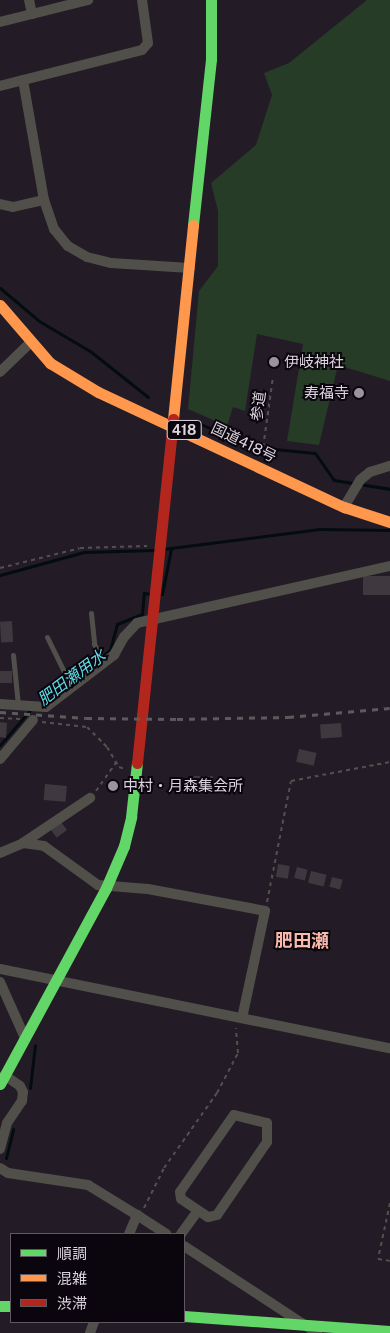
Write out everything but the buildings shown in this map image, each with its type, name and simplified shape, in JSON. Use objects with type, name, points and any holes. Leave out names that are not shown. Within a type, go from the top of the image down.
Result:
[{"type":"main road","points":[[2,1080],[106,888],[124,846],[137,770],[190,268],[211,59],[211,0]]},
{"type":"main road","name":"国道418号","points":[[0,305],[50,363],[98,392],[173,424],[344,507],[390,522]]},
{"type":"main road","points":[[185,1316],[390,1331]]},
{"type":"street","points":[[29,0],[32,14]]},
{"type":"street","points":[[0,22],[88,0]]},
{"type":"street","points":[[0,86],[142,50],[148,43],[142,0]]},
{"type":"street","points":[[23,80],[44,200],[54,228],[68,246],[87,257],[111,263],[190,268]]},
{"type":"street","points":[[0,204],[13,207],[44,200]]},
{"type":"street","points":[[0,372],[31,342]]},
{"type":"street","points":[[344,507],[360,480],[370,472],[390,466]]},
{"type":"street","points":[[0,704],[46,707],[114,655],[124,637],[137,623],[390,566]]},
{"type":"street","points":[[0,759],[33,720]]},
{"type":"street","points":[[0,853],[23,843],[90,798]]},
{"type":"street","points":[[23,843],[44,846],[83,877],[106,888],[148,889],[265,912],[242,1018]]},
{"type":"street","points":[[0,969],[390,1048]]},
{"type":"street","points":[[0,982],[25,1038]]},
{"type":"street","points":[[0,1149],[7,1123],[22,1101],[23,1092],[14,1080],[2,1080]]},
{"type":"street","points":[[234,1115],[267,1123],[267,1142],[217,1215],[208,1217],[198,1210],[181,1199],[180,1192],[234,1115]]},
{"type":"street","points":[[0,1168],[8,1173],[88,1185],[164,1233]]},
{"type":"street","points":[[182,1233],[198,1210]]},
{"type":"street","points":[[130,1233],[139,1216]]},
{"type":"street","points":[[185,1247],[318,1333]]},
{"type":"lane","points":[[91,613],[94,644],[104,662]]},
{"type":"lane","points":[[47,637],[71,686]]},
{"type":"lane","points":[[13,655],[18,705]]},
{"type":"path","name":"参道","points":[[261,467],[273,377]]},
{"type":"path","points":[[0,568],[80,548],[160,545]]},
{"type":"path","points":[[0,718],[87,727],[107,747],[116,762],[124,769],[137,770]]},
{"type":"path","points":[[90,798],[116,762]]},
{"type":"path","points":[[265,912],[291,781],[390,762]]},
{"type":"path","points":[[139,1216],[164,1168],[218,1093],[238,1053],[238,1033]]},
{"type":"path","points":[[390,1203],[378,1259],[390,1261]]},
{"type":"green space","points":[[367,0],[390,0],[390,381],[338,365],[319,445],[287,441],[303,344],[257,334],[245,411],[233,407],[227,426],[188,409],[199,291],[218,266],[218,211],[211,183],[256,145],[272,95],[264,73],[289,63]]},
{"type":"waterway","name":"肥田瀬用水","points":[[0,288],[39,321],[90,351],[148,397]]},
{"type":"waterway","name":"肥田瀬用水","points":[[194,421],[253,447],[315,453],[334,480],[390,489]]},
{"type":"waterway","name":"肥田瀬用水","points":[[163,549],[320,529],[389,530]]},
{"type":"waterway","name":"肥田瀬用水","points":[[158,594],[162,594],[171,549]]},
{"type":"waterway","name":"肥田瀬用水","points":[[0,575],[84,552],[155,550]]},
{"type":"waterway","name":"肥田瀬用水","points":[[39,704],[110,650],[117,624],[142,614],[144,593],[152,594]]},
{"type":"waterway","name":"肥田瀬用水","points":[[0,745],[31,709]]},
{"type":"waterway","name":"肥田瀬用水","points":[[30,1088],[35,1045]]},
{"type":"waterway","name":"肥田瀬用水","points":[[6,1158],[13,1129]]},
{"type":"railway","points":[[0,712],[86,718],[177,719],[288,717],[390,708]]},
{"type":"traffic: fast","points":[[193,225],[211,59],[211,0]]},
{"type":"traffic: fast","points":[[0,1084],[106,888],[124,846],[131,817],[137,763]]},
{"type":"traffic: fast","points":[[0,1306],[10,1306]]},
{"type":"traffic: fast","points":[[185,1316],[390,1331]]},
{"type":"traffic: slow","points":[[173,419],[193,225]]},
{"type":"traffic: slow","points":[[0,305],[50,363],[98,392],[344,507],[390,522]]},
{"type":"traffic: jam","points":[[137,763],[173,419]]},
{"type":"place","name":"伊岐神社","points":[[274,362]]},
{"type":"place","name":"寿福寺","points":[[359,393]]},
{"type":"place","name":"中村・月森集会所","points":[[113,786]]},
{"type":"district","name":"肥田瀬","points":[[302,941]]}]
